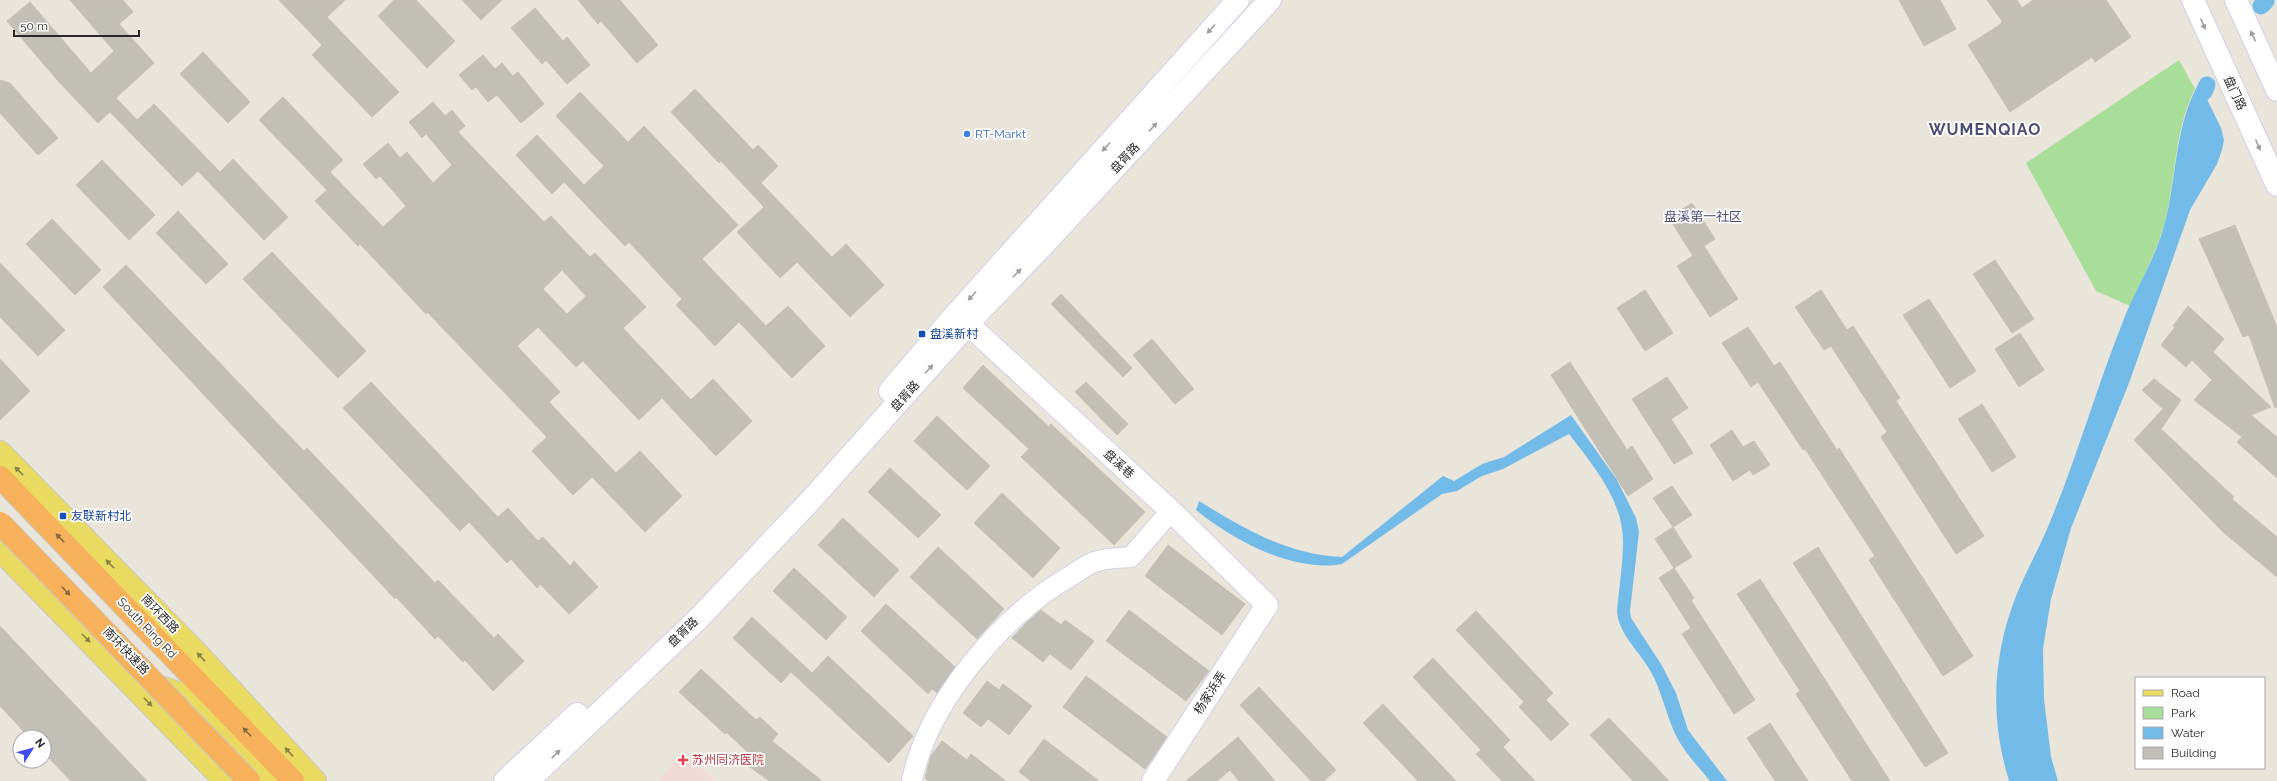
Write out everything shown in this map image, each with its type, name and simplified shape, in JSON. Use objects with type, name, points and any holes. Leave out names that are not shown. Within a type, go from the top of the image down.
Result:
[{"type":"highway","name":"South Ring Rd","points":[[0,477],[293,781]]},
{"type":"highway","name":"南环快速路","points":[[0,523],[250,781]]},
{"type":"main road","name":"盘胥路","points":[[505,781],[690,608],[805,490],[956,314],[1238,0]]},
{"type":"main road","name":"盘胥路","points":[[528,781],[698,619],[810,501],[969,325],[1270,0]]},
{"type":"main road","name":"盘门路","points":[[2193,0],[2277,185]]},
{"type":"main road","points":[[2236,0],[2277,90]]},
{"type":"main road","name":"盘溪巷","points":[[969,325],[1171,511],[1267,605]]},
{"type":"main road","name":"南环西路","points":[[0,452],[197,652],[315,781]]},
{"type":"main road","points":[[0,550],[225,781]]},
{"type":"main road","name":"杨家浜弄","points":[[1153,781],[1267,605]]},
{"type":"main road","points":[[120,674],[189,697],[269,781]]},
{"type":"street","points":[[912,781],[914,769],[933,724],[963,672],[1004,626],[1056,584],[1097,561],[1131,557],[1171,511]]},
{"type":"shaded area","name":"苏州同济医院","points":[[681,753],[699,767],[716,781],[660,781]]},
{"type":"green space","points":[[2179,60],[2195,89],[2188,105],[2179,137],[2169,205],[2162,233],[2130,306],[2096,291],[2026,163]]},
{"type":"water","points":[[2199,83],[2221,128],[2224,140],[2222,150],[2217,164],[2190,210],[2129,383],[2071,528],[2051,599],[2043,649],[2044,699],[2051,757],[2058,781],[2009,781],[1999,734],[1996,688],[2002,642],[2008,619],[2016,596],[2060,497],[2126,313],[2161,236],[2170,198],[2184,120],[2190,101]]},
{"type":"water","points":[[1571,415],[1617,480],[1636,518],[1639,532],[1630,611],[1631,618],[1661,664],[1676,693],[1688,730],[1727,781],[1710,781],[1685,750],[1676,736],[1658,686],[1651,672],[1621,628],[1617,611],[1622,567],[1623,541],[1622,526],[1618,511],[1605,483],[1569,434],[1503,469],[1482,476],[1457,491],[1442,494],[1342,564],[1304,564],[1264,552],[1228,532],[1196,510],[1199,501],[1249,530],[1285,546],[1322,555],[1342,557],[1443,476],[1454,481],[1482,464],[1504,457]]},
{"type":"building","points":[[70,0],[123,0],[133,12],[119,24],[154,63],[116,98],[137,120],[154,104],[220,172],[233,159],[288,217],[264,240],[198,171],[182,186],[110,112],[98,123],[58,81],[7,21],[30,2],[91,73],[114,51]]},
{"type":"building","points":[[279,0],[345,0],[327,17],[399,92],[372,117],[312,55],[322,45]]},
{"type":"building","points":[[394,0],[416,0],[455,41],[427,68],[378,16]]},
{"type":"building","points":[[462,0],[502,0],[481,20]]},
{"type":"building","points":[[578,0],[620,0],[658,45],[637,63],[601,21],[598,24]]},
{"type":"building","points":[[1899,0],[1940,0],[1956,29],[1924,46]]},
{"type":"building","points":[[1987,0],[2017,0],[2022,8],[2033,0],[2106,0],[2131,37],[2095,62],[2092,57],[2010,112],[1968,45],[2001,24],[2002,21]]},
{"type":"building","points":[[535,8],[563,41],[567,37],[590,65],[567,84],[546,60],[542,64],[511,28]]},
{"type":"building","points":[[203,52],[250,102],[228,123],[180,74]]},
{"type":"building","points":[[483,55],[495,69],[502,63],[513,76],[518,72],[544,104],[521,123],[497,95],[488,102],[476,87],[472,90],[459,75]]},
{"type":"building","points":[[0,80],[10,83],[58,138],[38,155],[0,113]]},
{"type":"building","points":[[695,89],[753,150],[758,145],[778,166],[761,183],[832,257],[846,244],[884,285],[850,317],[797,262],[780,278],[737,232],[764,207],[721,161],[719,163],[671,112]]},
{"type":"building","points":[[580,92],[628,142],[644,126],[738,225],[702,259],[766,326],[788,306],[825,346],[792,378],[739,322],[715,346],[676,305],[682,299],[629,242],[625,246],[564,182],[552,194],[516,155],[537,135],[584,185],[604,166],[556,116]]},
{"type":"building","points":[[283,97],[343,160],[330,172],[383,227],[406,206],[380,176],[376,179],[363,164],[388,143],[400,158],[407,152],[433,183],[452,165],[426,134],[422,138],[409,122],[433,102],[445,116],[452,110],[465,126],[458,132],[544,222],[551,216],[590,257],[595,253],[646,307],[623,328],[691,400],[713,379],[752,421],[716,456],[662,398],[639,420],[583,361],[576,367],[538,327],[517,346],[560,392],[549,402],[616,473],[640,451],[682,496],[645,532],[592,477],[573,495],[532,451],[547,437],[427,312],[426,314],[360,244],[358,246],[315,201],[327,190],[259,120]],"holes":[[[562,270],[586,296],[567,314],[543,289]]]},
{"type":"building","points":[[102,160],[155,215],[129,240],[76,185]]},
{"type":"building","points":[[1692,203],[1715,239],[1704,246],[1738,299],[1710,317],[1677,266],[1693,256],[1669,218]]},
{"type":"building","points":[[178,211],[228,264],[206,284],[156,233]]},
{"type":"building","points":[[52,219],[101,270],[75,295],[26,244]]},
{"type":"building","points":[[2235,225],[2277,327],[2277,407],[2275,408],[2249,335],[2243,337],[2199,239]]},
{"type":"building","points":[[272,252],[366,351],[338,378],[243,279]]},
{"type":"building","points":[[1995,260],[2034,319],[2012,333],[1973,274]]},
{"type":"building","points":[[0,263],[65,330],[38,356],[0,317]]},
{"type":"building","points":[[126,265],[304,451],[307,448],[435,583],[438,580],[494,638],[498,634],[524,661],[493,691],[465,660],[463,662],[438,636],[435,639],[396,597],[395,599],[103,287]]},
{"type":"building","points":[[1645,290],[1673,333],[1645,351],[1617,308]]},
{"type":"building","points":[[1821,290],[1847,330],[1853,326],[1900,398],[1896,401],[1984,536],[1956,554],[1881,437],[1887,432],[1831,346],[1824,350],[1795,307]]},
{"type":"building","points":[[1061,294],[1132,368],[1123,377],[1051,304]]},
{"type":"building","points":[[1929,299],[1976,371],[1950,388],[1903,315]]},
{"type":"building","points":[[2188,306],[2224,339],[2213,352],[2271,407],[2251,415],[2277,437],[2277,478],[2237,442],[2242,437],[2194,400],[2212,380],[2192,360],[2186,367],[2161,345],[2175,327],[2173,326]]},
{"type":"building","points":[[1748,327],[1774,366],[1780,362],[1837,450],[1839,448],[1973,656],[1943,676],[1869,560],[1875,556],[1805,449],[1803,450],[1758,382],[1751,387],[1722,343]]},
{"type":"building","points":[[2020,333],[2044,370],[2019,387],[1995,349]]},
{"type":"building","points":[[1152,339],[1194,389],[1175,404],[1133,355]]},
{"type":"building","points":[[0,359],[30,391],[0,420]]},
{"type":"building","points":[[1570,362],[1627,450],[1632,446],[1653,479],[1628,496],[1551,375]]},
{"type":"building","points":[[983,365],[1049,427],[1051,424],[1145,512],[1114,545],[1021,457],[1029,449],[963,388]]},
{"type":"building","points":[[1667,377],[1688,408],[1671,419],[1693,453],[1674,464],[1632,399]]},
{"type":"building","points":[[2154,379],[2181,400],[2161,429],[2234,497],[2232,499],[2277,537],[2277,577],[2223,532],[2134,440],[2163,409],[2142,390]]},
{"type":"building","points":[[371,382],[498,517],[508,508],[538,541],[543,537],[570,566],[574,561],[598,587],[569,614],[540,584],[537,588],[511,559],[507,563],[469,522],[460,531],[343,408]]},
{"type":"building","points":[[1086,382],[1128,424],[1117,435],[1075,392]]},
{"type":"building","points":[[1982,404],[2016,457],[1992,472],[1958,419]]},
{"type":"building","points":[[937,416],[990,466],[967,490],[914,441]]},
{"type":"building","points":[[1732,430],[1743,447],[1754,441],[1770,465],[1753,475],[1750,470],[1733,481],[1710,445]]},
{"type":"building","points":[[890,468],[941,515],[918,538],[868,492]]},
{"type":"building","points":[[1672,486],[1692,515],[1673,527],[1653,498]]},
{"type":"building","points":[[1002,493],[1060,548],[1033,578],[974,523]]},
{"type":"building","points":[[843,518],[899,570],[874,597],[818,545]]},
{"type":"building","points":[[1673,527],[1692,557],[1674,568],[1655,539]]},
{"type":"building","points":[[1168,545],[1245,604],[1222,635],[1145,576]]},
{"type":"building","points":[[938,547],[1004,609],[977,639],[910,577]]},
{"type":"building","points":[[1818,547],[1948,753],[1925,767],[1793,563]]},
{"type":"building","points":[[794,568],[847,617],[826,640],[773,591]]},
{"type":"building","points":[[1674,568],[1694,598],[1691,600],[1755,700],[1734,714],[1682,634],[1691,628],[1659,578]]},
{"type":"building","points":[[1760,579],[1890,781],[1852,781],[1796,694],[1800,691],[1737,594]]},
{"type":"building","points":[[886,604],[955,667],[937,693],[932,689],[928,694],[861,631]]},
{"type":"building","points":[[1041,610],[1061,625],[1065,620],[1094,641],[1071,670],[1050,654],[1043,662],[1012,638]]},
{"type":"building","points":[[1129,610],[1209,671],[1186,701],[1106,641]]},
{"type":"building","points":[[1476,611],[1553,693],[1546,700],[1569,724],[1551,741],[1519,707],[1524,702],[1456,630]]},
{"type":"building","points":[[752,617],[812,673],[828,656],[913,736],[889,763],[791,672],[781,683],[733,638]]},
{"type":"building","points":[[0,626],[147,781],[71,781],[52,761],[52,729],[22,729],[0,706]]},
{"type":"building","points":[[1433,658],[1510,740],[1503,747],[1535,781],[1502,781],[1476,754],[1481,750],[1413,677]]},
{"type":"building","points":[[701,669],[756,720],[760,717],[778,734],[772,741],[822,781],[769,781],[746,764],[752,756],[726,732],[725,734],[679,692]]},
{"type":"building","points":[[1086,676],[1167,737],[1145,769],[1063,707]]},
{"type":"building","points":[[987,681],[999,690],[1003,684],[1032,706],[1009,735],[988,719],[981,727],[963,713]]},
{"type":"building","points":[[1259,687],[1336,770],[1324,781],[1311,781],[1240,705]]},
{"type":"building","points":[[1383,704],[1456,781],[1418,781],[1363,723]]},
{"type":"building","points":[[1609,718],[1669,781],[1633,781],[1590,735]]},
{"type":"building","points":[[1770,723],[1808,781],[1775,781],[1747,738]]},
{"type":"building","points":[[1238,737],[1275,781],[1239,781],[1230,770],[1217,781],[1186,781]]},
{"type":"building","points":[[1044,739],[1099,781],[1031,781],[1019,772]]},
{"type":"building","points":[[942,741],[967,760],[971,754],[1006,781],[928,781],[925,778],[931,756]]},
{"type":"waterway","points":[[2261,6],[2266,1]]},
{"type":"waterway","points":[[2204,92],[2207,85]]},
{"type":"place","name":"RT-Markt","points":[[967,134]]},
{"type":"place","name":"盘溪新村","points":[[922,334]]},
{"type":"place","name":"友联新村北","points":[[63,516]]},
{"type":"place","name":"苏州同济医院","points":[[683,760]]},
{"type":"district","name":"WUMENQIAO","points":[[1985,129]]},
{"type":"district","name":"盘溪第一社区","points":[[1703,216]]}]
